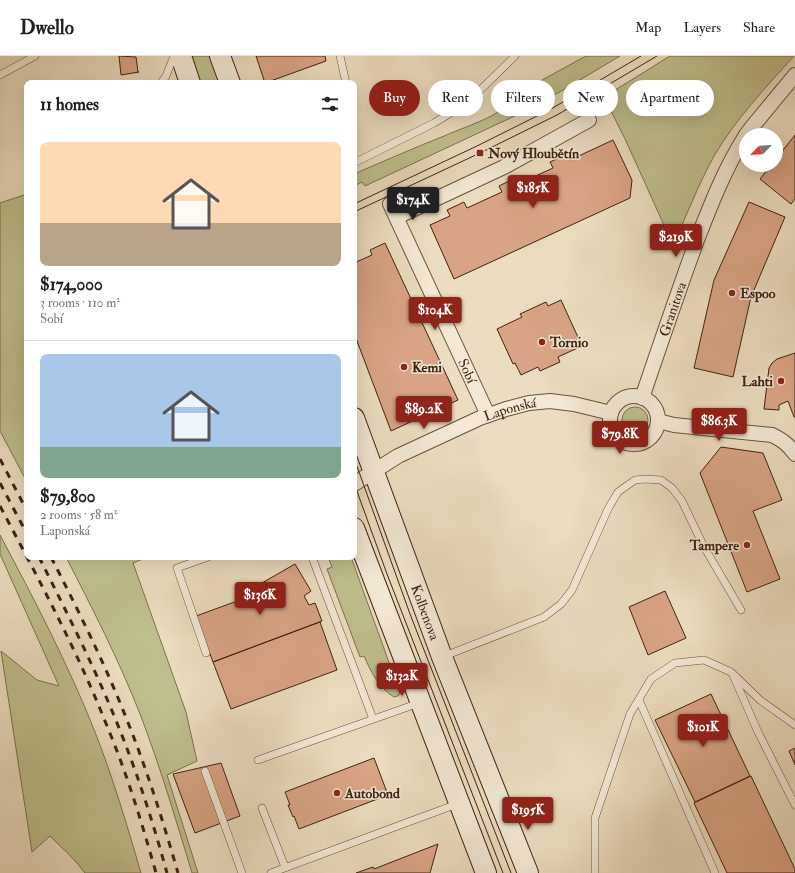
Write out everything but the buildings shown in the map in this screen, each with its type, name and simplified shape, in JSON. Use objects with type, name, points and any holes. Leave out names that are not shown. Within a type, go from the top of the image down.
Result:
[{"type":"main road","points":[[181,56],[189,80]]},
{"type":"main road","points":[[220,56],[229,80]]},
{"type":"main road","name":"Kolbenova","points":[[357,426],[442,657],[528,873]]},
{"type":"main road","points":[[357,536],[486,873]]},
{"type":"street","name":"Granitova","points":[[751,128],[795,75]]},
{"type":"street","points":[[397,217],[504,167],[589,120]]},
{"type":"street","name":"Granitova","points":[[642,398],[714,196],[739,146]]},
{"type":"street","name":"Sobí","points":[[390,204],[488,415]]},
{"type":"street","points":[[635,396],[642,398],[654,407],[658,421],[656,428],[653,435],[641,443],[626,443],[614,434],[611,428],[611,413],[620,401],[627,397],[635,396]]},
{"type":"street","name":"Laponská","points":[[357,482],[398,456],[480,418],[529,403],[550,401],[574,404],[611,413]]},
{"type":"street","points":[[658,421],[674,425],[772,435],[793,447]]},
{"type":"lane","points":[[0,75],[35,56]]},
{"type":"lane","points":[[163,80],[174,56]]},
{"type":"lane","points":[[340,56],[345,80]]},
{"type":"lane","points":[[357,162],[434,123],[467,103],[515,56]]},
{"type":"lane","points":[[442,657],[544,617],[561,604],[572,590],[608,509],[618,492],[634,480],[661,480],[672,488],[682,501],[703,544],[740,610]]},
{"type":"lane","points":[[200,560],[177,568],[206,653]]},
{"type":"lane","points":[[313,560],[373,719]]},
{"type":"lane","points":[[596,873],[595,818],[630,714],[652,678],[675,663],[704,660],[731,672],[760,700],[795,725]]},
{"type":"lane","points":[[731,672],[758,732],[795,805]]},
{"type":"lane","points":[[639,700],[715,873]]},
{"type":"lane","points":[[258,760],[421,702]]},
{"type":"lane","points":[[205,771],[242,873]]},
{"type":"lane","points":[[271,873],[459,803]]},
{"type":"lane","points":[[262,808],[285,867]]},
{"type":"green space","points":[[191,56],[212,56],[221,80],[200,80]]},
{"type":"green space","points":[[586,56],[620,56],[580,80],[563,80],[563,90],[555,95],[555,80],[542,80]]},
{"type":"green space","points":[[670,56],[794,56],[751,104],[714,156],[703,177],[673,245],[614,116],[618,116],[618,88],[626,83],[626,116],[714,116],[714,80],[631,80]]},
{"type":"green space","points":[[491,116],[515,116],[365,186],[362,182],[357,184],[357,173]]},
{"type":"green space","points":[[24,195],[24,476],[0,431],[0,203]]},
{"type":"green space","points":[[635,407],[645,410],[648,420],[645,430],[635,433],[625,430],[622,420],[625,410]]},
{"type":"green space","points":[[0,535],[50,632],[85,707],[114,784],[141,873],[85,873],[73,858],[50,836],[32,852],[1,651],[37,680],[59,686],[0,554]]},
{"type":"green space","points":[[68,560],[140,560],[133,563],[186,712],[197,761],[167,775],[198,873],[192,873],[174,813],[147,734],[132,694],[105,634]]},
{"type":"green space","points":[[329,560],[352,560],[400,693],[398,696],[394,697],[384,689],[373,674],[364,656],[360,657],[327,569],[332,567]]},
{"type":"tram line","points":[[357,203],[551,109],[641,56]]},
{"type":"tram line","points":[[357,211],[557,115],[657,56]]},
{"type":"tram line","points":[[357,466],[410,614],[511,873]]},
{"type":"tram line","points":[[357,491],[387,574],[503,873]]},
{"type":"railway","points":[[0,459],[24,505]]},
{"type":"railway","points":[[0,483],[24,528]]},
{"type":"railway","points":[[0,506],[24,551]]},
{"type":"railway","points":[[29,560],[83,670],[114,744],[128,780],[156,873]]},
{"type":"railway","points":[[40,560],[89,660],[117,723],[144,797],[167,873]]},
{"type":"railway","points":[[52,560],[119,699],[167,834],[178,873]]},
{"type":"place","name":"Nový Hloubětín","points":[[480,153]]},
{"type":"place","name":"Espoo","points":[[732,293]]},
{"type":"place","name":"Tornio","points":[[542,342]]},
{"type":"place","name":"Kemi","points":[[404,367]]},
{"type":"place","name":"Lahti","points":[[781,381]]},
{"type":"place","name":"Tampere","points":[[747,545]]},
{"type":"place","name":"Autobond","points":[[337,793]]}]
